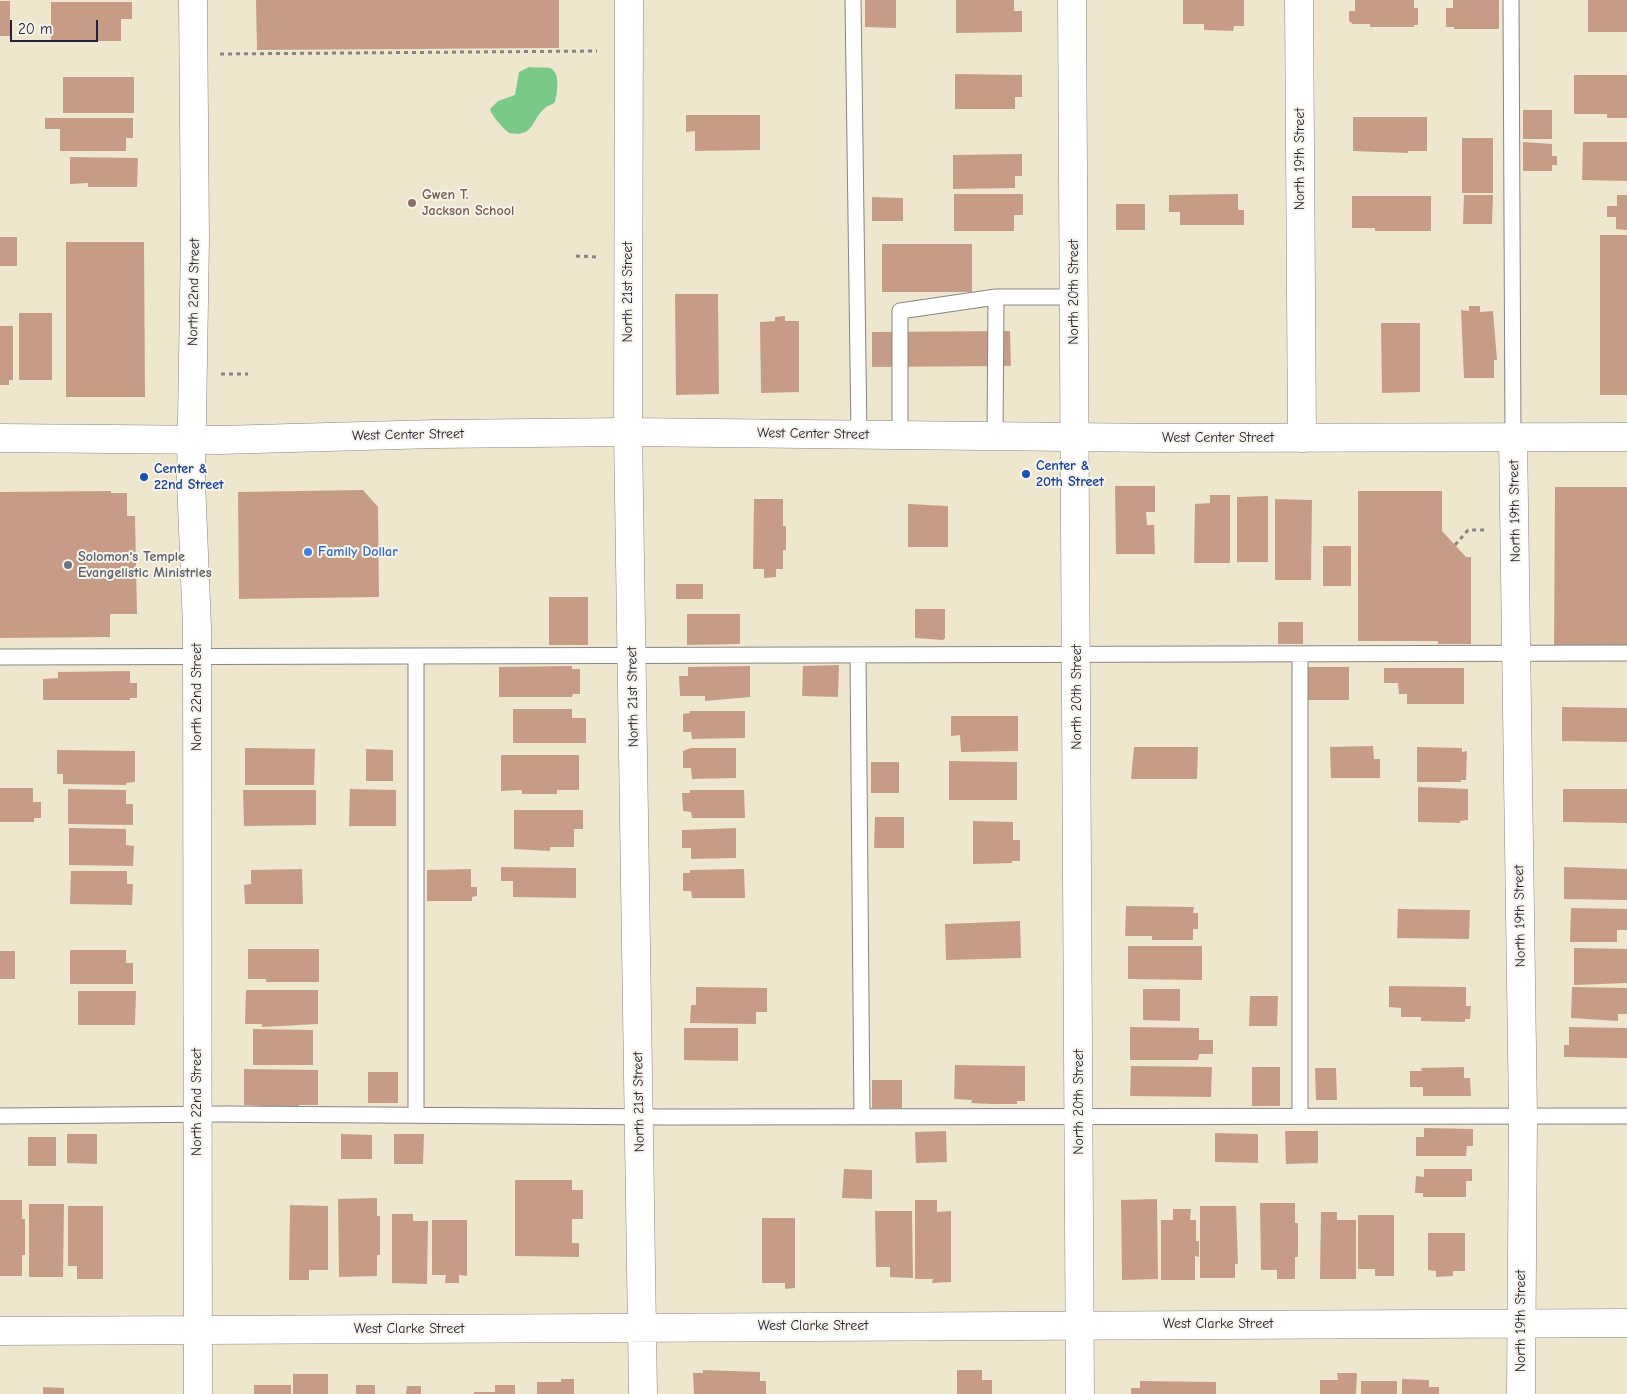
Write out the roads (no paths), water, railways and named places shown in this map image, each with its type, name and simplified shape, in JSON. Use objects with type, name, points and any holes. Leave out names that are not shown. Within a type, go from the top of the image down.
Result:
[{"type":"street","name":"North 22nd Street","points":[[193,0],[195,239],[190,440],[197,657],[198,1394]]},
{"type":"street","name":"North 21st Street","points":[[629,0],[628,432],[643,1394]]},
{"type":"street","name":"North 20th Street","points":[[1072,0],[1080,1116],[1080,1394]]},
{"type":"street","name":"North 19th Street","points":[[1298,0],[1302,438]]},
{"type":"street","name":"West Center Street","points":[[0,438],[190,440],[628,432],[1074,437],[1627,437]]},
{"type":"street","name":"North 19th Street","points":[[1513,438],[1523,1117],[1522,1394]]},
{"type":"street","name":"West Clarke Street","points":[[0,1331],[1521,1322],[1627,1323]]},
{"type":"lane","points":[[853,0],[859,435]]},
{"type":"lane","points":[[1511,0],[1513,438]]},
{"type":"lane","points":[[900,435],[900,312],[996,297],[1074,297]]},
{"type":"lane","points":[[995,436],[996,297]]},
{"type":"lane","points":[[0,658],[416,658],[632,655],[858,657],[1077,654],[1627,653]]},
{"type":"lane","points":[[1300,655],[1300,1115]]},
{"type":"lane","points":[[858,657],[862,1117]]},
{"type":"lane","points":[[416,658],[416,1115]]},
{"type":"lane","points":[[0,1116],[197,1114],[639,1117],[1627,1116]]},
{"type":"place","name":"Gwen T. Jackson School","points":[[412,203]]},
{"type":"place","name":"Center & 20th Street","points":[[1026,474]]},
{"type":"place","name":"Center & 22nd Street","points":[[144,477]]},
{"type":"place","name":"Family Dollar","points":[[308,552]]},
{"type":"place","name":"Solomon's Temple Evangelistic Ministries","points":[[68,565]]}]
